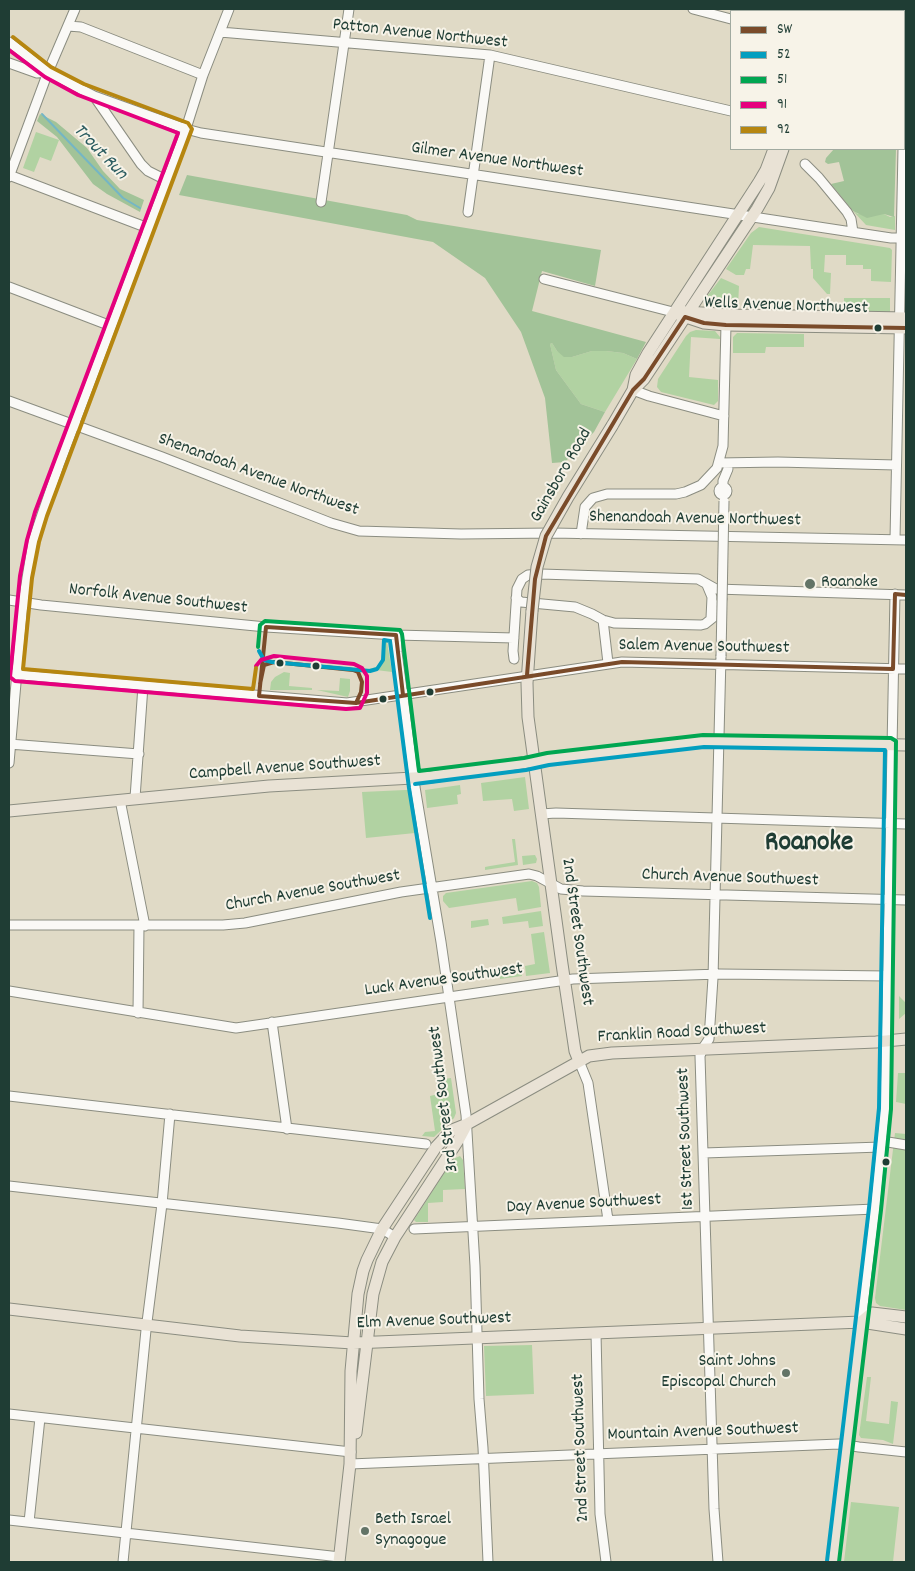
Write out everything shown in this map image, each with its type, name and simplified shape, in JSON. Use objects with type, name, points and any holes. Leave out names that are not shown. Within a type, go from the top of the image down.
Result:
[{"type":"main road","name":"Gainsboro Road","points":[[633,390],[636,375],[648,352],[762,176],[774,150]]},
{"type":"main road","name":"Gainsboro Road","points":[[527,675],[537,567],[546,536],[633,390],[644,379],[752,216],[769,188],[783,150]]},
{"type":"main road","name":"Wells Avenue Northwest","points":[[673,312],[903,323]]},
{"type":"main road","name":"Wells Avenue Northwest","points":[[687,314],[704,323],[726,325],[903,323]]},
{"type":"main road","name":"2nd Street Southwest","points":[[527,675],[527,705],[534,762],[564,980],[575,1051],[579,1061]]},
{"type":"main road","name":"Campbell Avenue Southwest","points":[[9,811],[298,784],[414,778],[629,750],[719,741],[906,745]]},
{"type":"main road","name":"Franklin Road Southwest","points":[[340,1560],[351,1452],[349,1399],[353,1343],[358,1294],[363,1271],[382,1229],[436,1147],[452,1130],[467,1124],[589,1056],[703,1048],[886,1042],[906,1039]]},
{"type":"main road","name":"Franklin Road Southwest","points":[[351,1452],[356,1438],[373,1294],[382,1262],[467,1124]]},
{"type":"main road","name":"Elm Avenue Southwest","points":[[9,1309],[240,1336],[353,1343],[861,1322]]},
{"type":"main road","points":[[833,1562],[861,1322],[872,1313],[906,1317]]},
{"type":"main road","points":[[861,1322],[906,1329]]},
{"type":"street","points":[[75,9],[48,72],[9,176],[148,228]]},
{"type":"street","points":[[9,763],[12,674],[33,541],[73,426],[186,129],[229,9]]},
{"type":"street","points":[[321,202],[349,9]]},
{"type":"street","points":[[693,9],[730,19]]},
{"type":"street","points":[[905,66],[906,19]]},
{"type":"street","points":[[68,26],[80,28],[204,75]]},
{"type":"street","name":"Patton Avenue Northwest","points":[[220,32],[490,56],[730,111]]},
{"type":"street","points":[[9,42],[48,72]]},
{"type":"street","points":[[468,212],[490,56]]},
{"type":"street","points":[[9,63],[37,73],[48,72]]},
{"type":"street","name":"Gilmer Avenue Northwest","points":[[48,72],[94,96],[186,129],[328,153],[903,238]]},
{"type":"street","points":[[94,96],[141,164],[148,171],[166,180]]},
{"type":"street","points":[[895,540],[896,465],[903,323],[903,150]]},
{"type":"street","points":[[805,164],[847,212],[853,232]]},
{"type":"street","name":"Wells Avenue Northwest","points":[[544,279],[673,312]]},
{"type":"street","points":[[9,287],[111,326]]},
{"type":"street","points":[[581,534],[585,506],[593,498],[607,494],[676,494],[685,492],[695,489],[707,480],[719,463],[723,446],[726,325]]},
{"type":"street","points":[[633,390],[724,416]]},
{"type":"street","name":"Shenandoah Avenue Northwest","points":[[9,401],[349,529],[380,532],[906,540]]},
{"type":"street","points":[[719,463],[778,462],[896,465]]},
{"type":"street","name":"1st Street Southwest","points":[[718,1562],[714,1509],[700,1056],[709,1039],[713,974],[724,481],[728,469]]},
{"type":"street","points":[[514,659],[517,589],[522,578],[528,575],[698,579],[716,589],[906,595]]},
{"type":"street","points":[[707,585],[712,597],[710,620]]},
{"type":"street","points":[[516,598],[521,602],[575,607],[603,620],[614,622],[701,625],[715,616],[722,600],[728,593],[737,590]]},
{"type":"street","points":[[861,1322],[885,1108],[894,594]]},
{"type":"street","name":"Norfolk Avenue Southwest","points":[[9,600],[23,603],[266,627],[396,635],[514,638]]},
{"type":"street","points":[[603,620],[608,663]]},
{"type":"street","name":"3rd Street Southwest","points":[[396,635],[414,778],[467,1124],[488,1562]]},
{"type":"street","name":"Salem Avenue Southwest","points":[[12,674],[347,703],[608,663],[721,660],[906,670]]},
{"type":"street","points":[[135,798],[143,686]]},
{"type":"street","points":[[10,744],[139,754]]},
{"type":"street","points":[[120,800],[142,926],[138,1013]]},
{"type":"street","points":[[542,814],[906,824]]},
{"type":"street","name":"Church Avenue Southwest","points":[[9,925],[223,926],[432,887],[528,874],[537,876],[561,889],[583,891],[906,900]]},
{"type":"street","name":"Luck Avenue Southwest","points":[[9,991],[236,1028],[564,980],[713,974],[888,976]]},
{"type":"street","points":[[272,1022],[287,1128]]},
{"type":"street","name":"2nd Street Southwest","points":[[579,1061],[588,1083],[608,1220]]},
{"type":"street","points":[[9,1096],[426,1144]]},
{"type":"street","points":[[123,1562],[170,1114]]},
{"type":"street","points":[[704,1154],[882,1144],[906,1145]]},
{"type":"street","points":[[9,1186],[382,1229],[396,1237]]},
{"type":"street","name":"Day Avenue Southwest","points":[[414,1229],[875,1209]]},
{"type":"street","name":"2nd Street Southwest","points":[[596,1333],[600,1514],[606,1562]]},
{"type":"street","points":[[9,1414],[351,1452]]},
{"type":"street","points":[[29,1522],[40,1418]]},
{"type":"street","name":"Mountain Avenue Southwest","points":[[350,1464],[839,1444],[859,1448],[906,1452]]},
{"type":"street","points":[[9,1520],[340,1560]]},
{"type":"green space","points":[[40,114],[56,122],[87,148],[103,171],[120,189],[144,200],[140,212],[93,184],[57,137],[37,121]]},
{"type":"green space","points":[[36,132],[59,140],[51,161],[40,157],[34,172],[23,168]]},
{"type":"green space","points":[[833,150],[896,150],[894,217],[884,214],[867,218],[853,211],[831,184],[844,181],[839,162],[828,164],[825,162]]},
{"type":"green space","points":[[187,175],[407,215],[417,220],[601,250],[595,286],[542,271],[532,311],[646,342],[637,359],[623,353],[606,351],[592,351],[572,357],[564,357],[552,343],[550,344],[556,370],[581,404],[605,412],[594,432],[565,462],[552,463],[545,398],[521,332],[485,278],[433,242],[179,195]]},
{"type":"green space","points":[[853,211],[858,214],[895,216],[895,230],[866,225]]},
{"type":"green space","points":[[759,227],[890,248],[892,250],[891,282],[871,281],[871,269],[863,269],[863,265],[846,265],[846,255],[825,255],[824,272],[831,273],[830,294],[827,294],[813,278],[810,246],[753,245],[750,269],[746,269],[744,275],[736,275],[726,269],[751,233]]},
{"type":"green space","points":[[721,278],[739,286],[738,306],[735,309],[715,308],[709,303],[708,295]]},
{"type":"green space","points":[[844,298],[890,298],[890,312],[844,312]]},
{"type":"green space","points":[[696,330],[715,331],[720,337],[720,339],[691,337],[689,377],[718,380],[718,401],[714,405],[661,392],[657,387],[658,379],[686,336]]},
{"type":"green space","points":[[737,333],[804,334],[804,347],[766,347],[765,353],[733,353],[733,337]]},
{"type":"green space","points":[[552,343],[557,351],[572,357],[592,351],[606,351],[623,353],[637,359],[605,412],[581,404],[556,370],[550,344]]},
{"type":"green space","points":[[383,641],[387,642],[392,672],[368,669],[377,667],[383,662]]},
{"type":"green space","points":[[284,672],[290,673],[289,686],[312,688],[312,690],[270,690],[271,682],[275,677]]},
{"type":"green space","points":[[340,678],[350,679],[348,697],[317,690],[339,691]]},
{"type":"green space","points":[[525,777],[529,809],[514,811],[512,799],[483,801],[481,783]]},
{"type":"green space","points":[[460,785],[461,794],[457,795],[458,804],[427,808],[425,790]]},
{"type":"green space","points":[[408,790],[415,833],[366,838],[362,792]]},
{"type":"green space","points":[[512,839],[515,839],[518,865],[485,870],[485,867],[515,862]]},
{"type":"green space","points":[[535,855],[536,863],[523,865],[522,856]]},
{"type":"green space","points":[[532,881],[537,883],[539,887],[541,907],[518,911],[516,898],[449,908],[443,901],[443,896],[446,893]]},
{"type":"green space","points":[[541,911],[543,926],[529,928],[528,921],[503,924],[502,917]]},
{"type":"green space","points":[[488,919],[489,925],[471,928],[471,921]]},
{"type":"green space","points":[[544,932],[550,973],[526,976],[525,966],[535,964],[531,934]]},
{"type":"green space","points":[[521,966],[522,976],[500,979],[499,969]]},
{"type":"green space","points":[[899,996],[906,1003],[906,1013],[899,1019]]},
{"type":"green space","points":[[898,1073],[906,1073],[906,1104],[896,1102]]},
{"type":"green space","points":[[451,1078],[456,1113],[454,1118],[434,1137],[422,1136],[425,1132],[435,1131],[430,1096],[438,1094],[436,1080]]},
{"type":"green space","points":[[895,1133],[906,1134],[906,1310],[880,1306],[876,1303],[875,1298]]},
{"type":"green space","points":[[460,1156],[463,1160],[465,1189],[443,1190],[443,1202],[428,1203],[428,1222],[416,1222],[414,1220],[453,1159]]},
{"type":"green space","points":[[532,1345],[534,1394],[486,1396],[484,1346]]},
{"type":"green space","points":[[867,1377],[871,1377],[866,1421],[889,1424],[891,1401],[898,1402],[893,1444],[883,1440],[861,1438],[859,1435]]},
{"type":"green space","points":[[851,1502],[899,1507],[893,1562],[844,1562]]},
{"type":"waterway","name":"Trout Run","points":[[42,114],[123,198],[140,208]]},
{"type":"transit line","name":"92","points":[[13,37],[51,67],[84,84],[188,123],[192,129],[47,516],[39,542],[32,578],[23,669],[253,689],[256,668]]},
{"type":"transit line","name":"91","points":[[9,50],[45,77],[78,95],[178,133],[35,512],[20,576],[10,677],[15,681],[346,709],[360,708],[367,693],[367,676],[362,668],[354,664],[274,656],[261,660],[256,666]]},
{"type":"transit line","name":"SW","points":[[527,675],[535,579],[546,536],[633,390],[644,379],[685,317],[704,323],[726,325],[906,328]]},
{"type":"transit line","name":"SW","points":[[259,696],[356,703],[622,662],[893,669],[895,594],[906,595]]},
{"type":"transit line","name":"51","points":[[258,647],[260,625],[265,621],[400,630],[419,771],[524,758],[547,753],[703,735],[891,738],[896,741],[891,1109],[881,1210],[839,1562]]},
{"type":"transit line","name":"SW","points":[[259,696],[266,627],[396,635],[403,695]]},
{"type":"transit line","name":"52","points":[[259,651],[264,660],[272,662],[370,671],[377,669],[383,660],[384,640],[390,641],[409,788],[430,918]]},
{"type":"transit line","name":"SW","points":[[260,684],[264,665],[274,662],[353,670],[358,672],[362,682],[361,692],[356,703]]},
{"type":"transit line","name":"52","points":[[415,784],[526,770],[549,765],[704,747],[885,750],[879,1108],[827,1561]]},
{"type":"place","name":"Roanoke","points":[[810,584]]},
{"type":"place","name":"Saint Johns Episcopal Church","points":[[786,1373]]},
{"type":"place","name":"Beth Israel Synagogue","points":[[365,1531]]},
{"type":"district","name":"Roanoke","points":[[809,845]]}]
